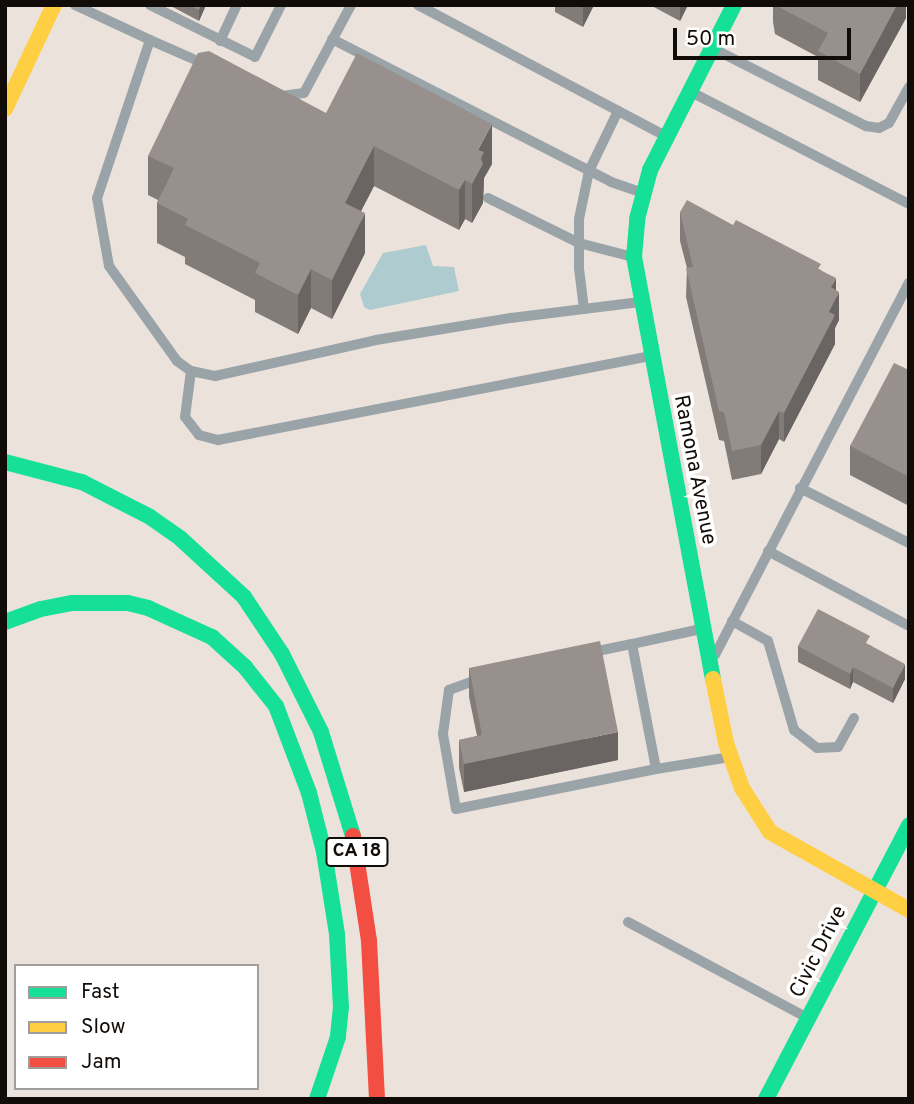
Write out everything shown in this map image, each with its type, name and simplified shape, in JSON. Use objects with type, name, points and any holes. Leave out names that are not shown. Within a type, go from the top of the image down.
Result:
[{"type":"main road","points":[[5,109],[54,5]]},
{"type":"main road","name":"Ramona Avenue","points":[[734,5],[650,170],[637,219],[634,257],[650,356],[731,757],[742,788],[770,832],[909,910]]},
{"type":"main road","name":"CA 18","points":[[5,461],[82,482],[150,517],[181,539],[244,597],[282,654],[321,732],[341,789],[355,843],[369,941],[377,1099]]},
{"type":"main road","points":[[5,622],[41,609],[72,603],[128,603],[148,608],[212,637],[245,667],[276,706],[309,793],[324,852],[337,934],[341,1007],[338,1038],[317,1099]]},
{"type":"main road","name":"Civic Drive","points":[[766,1099],[909,825]]},
{"type":"lane","points":[[75,5],[220,71]]},
{"type":"lane","points":[[150,5],[255,57],[281,5]]},
{"type":"lane","points":[[267,92],[278,97],[304,93],[351,5]]},
{"type":"lane","points":[[418,5],[666,136]]},
{"type":"lane","points":[[220,41],[236,6]]},
{"type":"lane","points":[[332,39],[589,171],[644,193]]},
{"type":"lane","points":[[150,40],[97,198],[109,266],[177,361],[191,371],[215,376],[376,340],[640,302]]},
{"type":"lane","points":[[712,48],[866,126],[879,128],[889,123],[909,87]]},
{"type":"lane","points":[[689,91],[909,204]]},
{"type":"lane","points":[[584,309],[579,219],[589,171],[618,111]]},
{"type":"lane","points":[[488,198],[579,243],[634,257]]},
{"type":"lane","points":[[712,661],[909,283]]},
{"type":"lane","points":[[191,371],[185,418],[199,435],[218,440],[650,356]]},
{"type":"lane","points":[[800,488],[909,542]]},
{"type":"lane","points":[[768,551],[909,626]]},
{"type":"lane","points":[[732,621],[768,640],[794,730],[817,748],[838,747],[854,718]]},
{"type":"lane","points":[[578,656],[705,628]]},
{"type":"lane","points":[[632,644],[656,769]]},
{"type":"lane","points":[[485,677],[449,690],[443,734],[456,809],[656,769],[731,757]]},
{"type":"lane","points":[[628,922],[808,1018]]},
{"type":"water","points":[[426,245],[433,266],[454,267],[459,291],[370,310],[364,307],[360,294],[383,253]]},
{"type":"building","points":[[188,5],[201,5],[199,10]]},
{"type":"building","points":[[775,5],[897,5],[860,74],[818,51],[828,33]]},
{"type":"building","points":[[209,51],[326,113],[357,53],[492,124],[478,150],[484,152],[481,158],[483,164],[472,184],[465,180],[459,190],[374,146],[345,203],[365,213],[332,280],[311,269],[298,295],[255,273],[260,263],[185,225],[188,219],[157,203],[174,168],[148,156],[198,53]]},
{"type":"building","points":[[687,200],[733,225],[736,220],[821,264],[818,269],[836,278],[831,287],[839,292],[829,312],[835,315],[784,413],[779,411],[761,445],[732,451],[724,412],[719,411],[686,268],[693,267],[680,212]]},
{"type":"building","points":[[894,363],[909,370],[909,477],[850,446]]},
{"type":"building","points":[[818,609],[870,636],[866,643],[905,664],[893,688],[853,667],[850,674],[798,646]]},
{"type":"building","points":[[600,641],[618,732],[464,764],[459,740],[482,735],[469,668]]},
{"type":"traffic: fast","points":[[713,679],[634,257],[637,219],[650,170],[734,5]]},
{"type":"traffic: fast","points":[[5,462],[82,482],[150,517],[181,539],[244,597],[282,654],[321,732],[353,836]]},
{"type":"traffic: fast","points":[[5,622],[41,609],[72,603],[128,603],[148,608],[212,637],[245,667],[276,706],[309,793],[324,852],[337,934],[341,1007],[338,1037],[317,1099]]},
{"type":"traffic: fast","points":[[766,1099],[909,825]]},
{"type":"traffic: slow","points":[[5,109],[54,5]]},
{"type":"traffic: slow","points":[[713,679],[726,743],[742,788],[770,832],[909,910]]},
{"type":"traffic: jam","points":[[353,836],[369,941],[377,1099]]}]
